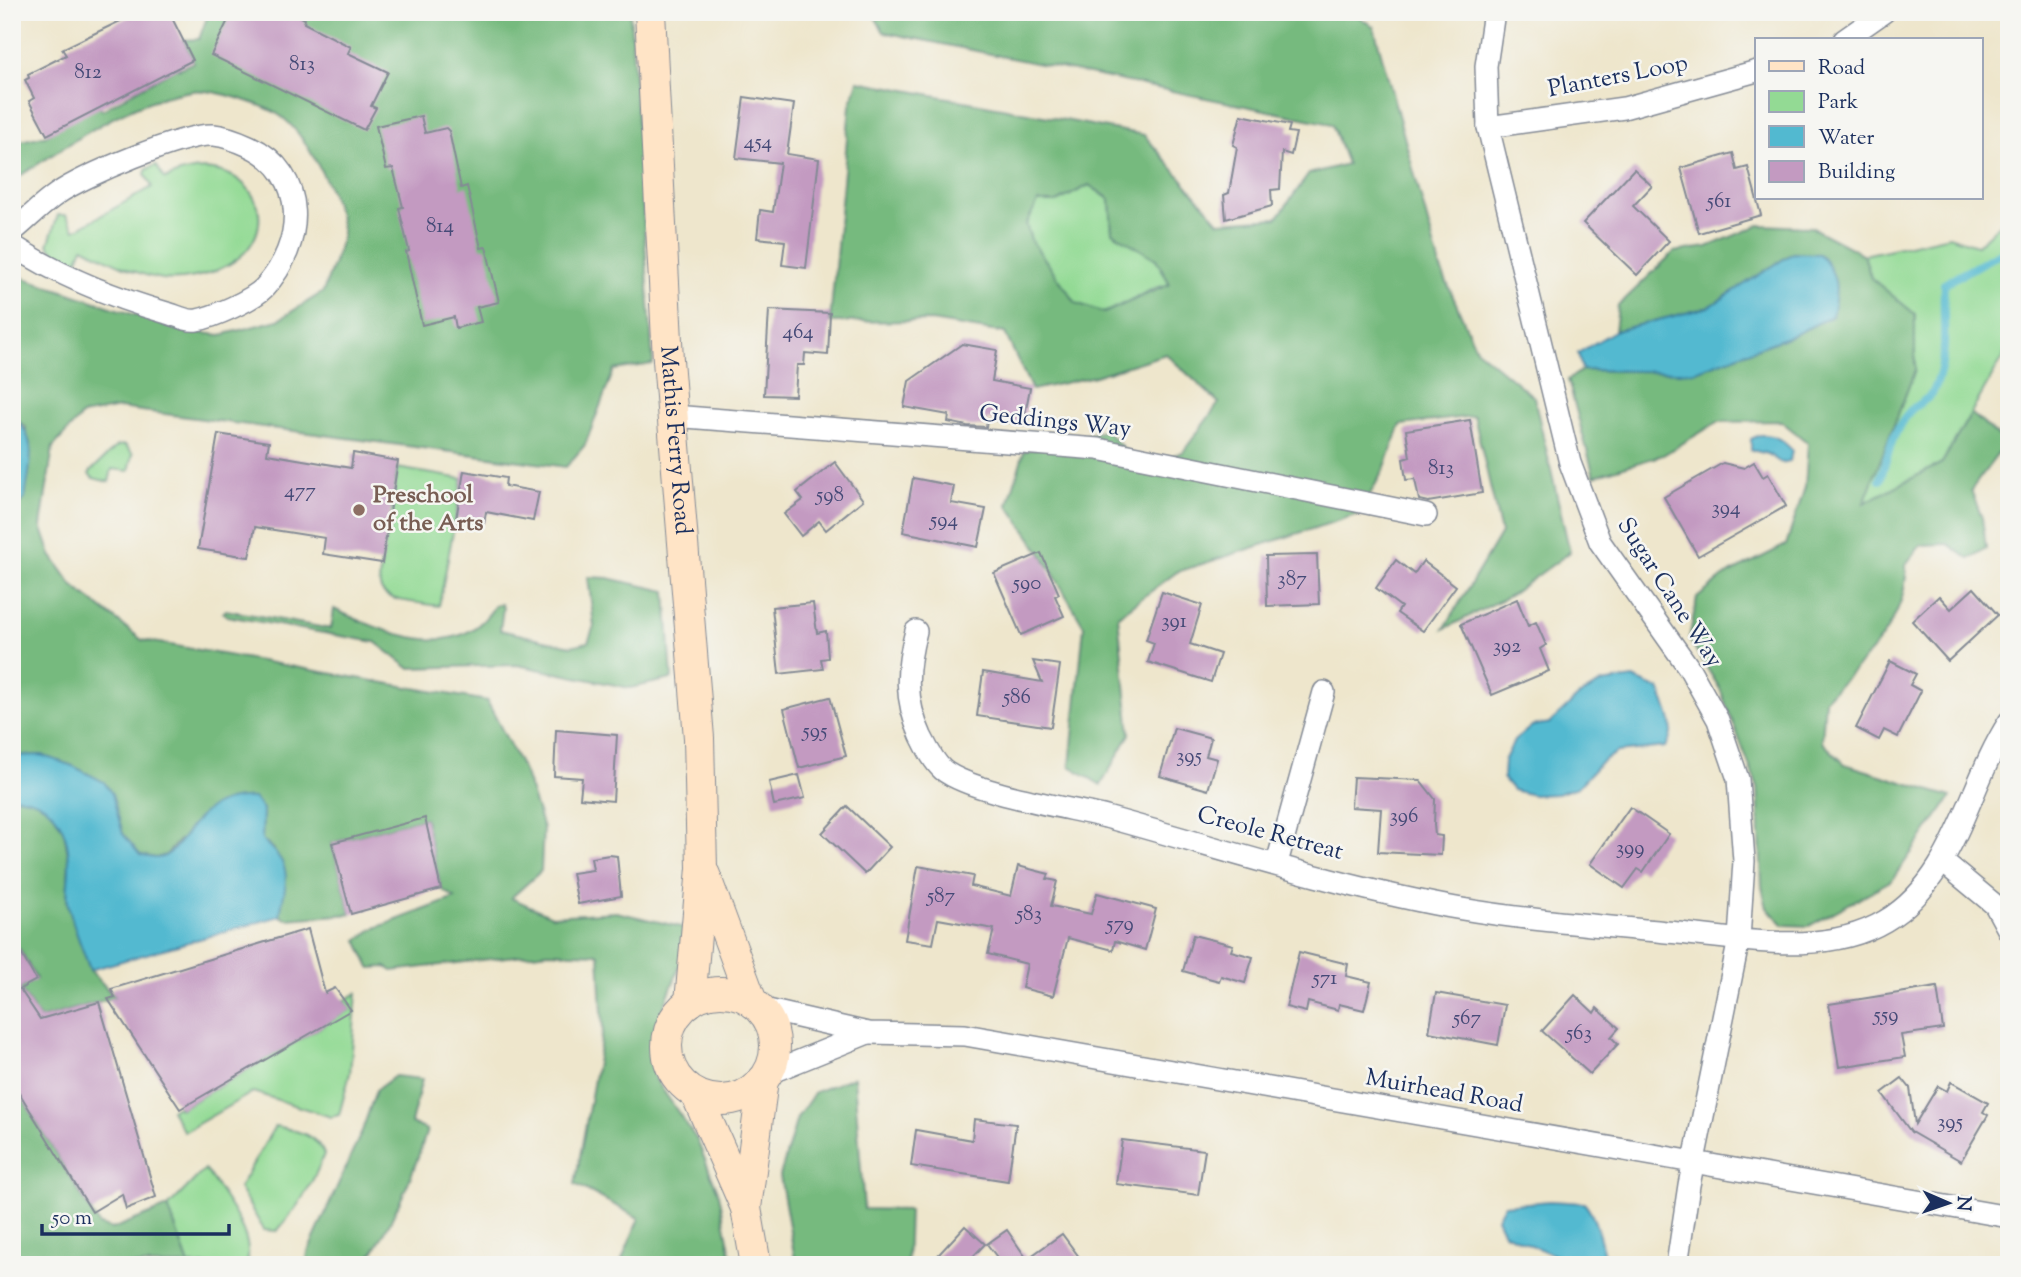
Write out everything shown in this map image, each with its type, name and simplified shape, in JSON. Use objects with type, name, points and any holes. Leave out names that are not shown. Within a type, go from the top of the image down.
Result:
[{"type":"main road","name":"Mathis Ferry Road","points":[[650,12],[673,416],[696,683],[702,868],[690,1002]]},
{"type":"main road","name":"Mathis Ferry Road","points":[[702,868],[756,1005]]},
{"type":"main road","points":[[746,1208],[765,1077],[775,1047],[773,1033],[756,1005],[738,995],[721,992],[690,1002],[672,1023],[667,1050],[676,1076],[696,1094],[710,1099],[732,1099],[752,1090],[765,1077]]},
{"type":"main road","points":[[696,1094],[746,1208],[756,1265]]},
{"type":"street","name":"Sugar Cane Way","points":[[1494,12],[1486,66],[1488,127],[1570,463],[1600,542],[1689,668],[1718,720],[1738,779],[1744,861],[1739,939],[1694,1162],[1677,1265]]},
{"type":"street","points":[[1847,38],[1884,12]]},
{"type":"street","name":"Planters Loop","points":[[1488,127],[1623,108],[1755,72]]},
{"type":"street","points":[[12,232],[58,193],[161,146],[194,136],[216,135],[260,151],[280,168],[293,192],[296,220],[284,257],[263,289],[226,310],[195,321],[124,301],[55,273],[12,245]]},
{"type":"street","name":"Geddings Way","points":[[673,416],[1098,449],[1426,515]]},
{"type":"street","name":"Creole Retreat","points":[[916,631],[908,663],[907,695],[924,742],[945,771],[981,788],[1063,806],[1413,899],[1462,909],[1739,939],[1808,942],[1846,939],[1885,922],[1913,901],[1943,862],[1998,739],[2009,722]]},
{"type":"street","points":[[1277,863],[1324,692]]},
{"type":"street","points":[[1943,862],[1995,905],[2009,931]]},
{"type":"street","name":"Muirhead Road","points":[[756,1005],[868,1033],[965,1035],[2009,1217]]},
{"type":"street","name":"Muirhead Road","points":[[765,1077],[868,1033]]},
{"type":"green space","points":[[209,12],[630,12],[653,364],[614,370],[585,445],[566,467],[119,408],[82,415],[53,447],[41,526],[51,555],[73,586],[142,640],[487,701],[525,774],[543,828],[541,871],[511,898],[552,916],[616,912],[686,928],[681,963],[654,1032],[654,1077],[697,1140],[719,1194],[733,1265],[620,1265],[639,1218],[575,1184],[603,1030],[599,954],[548,952],[392,971],[386,967],[370,968],[357,940],[373,929],[455,898],[441,889],[425,818],[332,843],[351,914],[287,919],[280,916],[282,900],[274,849],[262,840],[263,809],[179,840],[166,855],[156,858],[140,855],[123,834],[112,794],[73,766],[41,755],[12,756],[12,501],[20,503],[26,427],[12,416],[12,274],[183,331],[221,335],[278,320],[323,292],[340,244],[342,231],[334,202],[319,167],[300,136],[279,115],[261,106],[211,92],[192,91],[167,96],[120,114],[12,181],[12,143],[47,135],[96,100],[102,110],[178,67],[179,69],[194,62],[183,40],[199,39]]},
{"type":"green space","points":[[872,12],[1352,12],[1374,27],[1440,267],[1476,349],[1534,397],[1570,552],[1511,595],[1444,629],[1501,533],[1474,416],[1401,425],[1384,469],[1359,514],[1177,572],[1118,616],[1130,734],[1101,785],[1070,766],[1084,626],[1041,553],[1008,505],[1024,451],[1106,430],[1140,467],[1183,452],[1219,403],[1166,354],[1095,376],[1032,390],[1005,333],[931,321],[830,322],[850,106],[858,81],[1144,135],[1219,222],[1277,218],[1309,174],[1347,164],[1332,124],[884,32]],"holes":[[[1089,185],[1110,199],[1112,232],[1156,259],[1170,284],[1104,313],[1076,303],[1031,240],[1026,224],[1038,202],[1057,202]]]},
{"type":"green space","points":[[156,165],[165,179],[195,170],[220,171],[240,181],[254,197],[259,217],[255,237],[241,256],[215,271],[170,280],[132,270],[83,247],[76,264],[67,265],[48,245],[58,215],[66,215],[75,230],[152,187],[145,174],[147,169]]},
{"type":"green space","points":[[1089,185],[1110,200],[1112,232],[1156,259],[1170,284],[1155,288],[1104,313],[1076,303],[1031,240],[1026,224],[1038,202],[1057,202]]},
{"type":"green space","points":[[2009,215],[2009,347],[1942,463],[1863,504],[1915,370],[1914,315],[1871,278],[1864,255],[1949,236],[1977,245]]},
{"type":"green space","points":[[1759,225],[1811,227],[1864,255],[1871,278],[1915,314],[1915,370],[1864,503],[1942,463],[1971,413],[2006,443],[1971,490],[1982,518],[1986,548],[1969,559],[1948,544],[1921,545],[1906,564],[1905,585],[1891,622],[1868,655],[1825,699],[1822,742],[1845,764],[1951,797],[1892,880],[1809,926],[1784,925],[1767,908],[1762,887],[1758,788],[1720,689],[1689,639],[1697,598],[1726,575],[1786,545],[1805,487],[1808,443],[1781,421],[1718,422],[1663,455],[1594,476],[1568,380],[1582,370],[1693,372],[1796,334],[1832,316],[1793,253],[1709,307],[1615,331],[1618,306],[1674,252],[1707,247]]},
{"type":"green space","points":[[125,445],[133,454],[129,471],[112,469],[109,482],[93,478],[89,474],[117,446]]},
{"type":"green space","points":[[397,468],[463,479],[439,606],[388,596],[379,582],[387,530],[390,530]]},
{"type":"green space","points":[[588,577],[608,578],[666,591],[672,679],[630,688],[517,665],[409,668],[375,642],[227,616],[223,613],[226,610],[331,629],[334,609],[397,634],[442,639],[462,635],[480,624],[495,605],[501,604],[503,608],[500,630],[571,646],[588,642],[594,626]]},
{"type":"green space","points":[[12,797],[31,797],[51,810],[64,831],[69,861],[67,902],[90,970],[115,997],[40,1019],[20,989],[36,979],[19,948],[12,952]]},
{"type":"green space","points":[[357,993],[350,1073],[339,1115],[331,1117],[253,1092],[184,1132],[171,1110],[177,1106],[180,1109],[350,1010],[344,1001]]},
{"type":"green space","points":[[395,1076],[422,1079],[411,1123],[427,1130],[401,1199],[365,1265],[306,1265],[308,1252],[362,1131],[376,1090]]},
{"type":"green space","points":[[854,1077],[864,1209],[909,1210],[907,1265],[796,1265],[780,1176],[797,1118],[815,1092]]},
{"type":"green space","points":[[13,1082],[99,1225],[112,1229],[168,1207],[189,1265],[12,1265]]},
{"type":"green space","points":[[275,1126],[310,1137],[321,1147],[324,1154],[304,1195],[277,1231],[264,1230],[239,1188]]},
{"type":"green space","points":[[205,1169],[228,1202],[242,1229],[247,1242],[246,1265],[189,1265],[168,1207]]},
{"type":"water","points":[[1793,253],[1819,254],[1826,261],[1836,290],[1832,316],[1796,334],[1693,372],[1582,370],[1578,353],[1615,331],[1709,307]]},
{"type":"water","points":[[12,416],[27,434],[31,454],[25,499],[20,503],[12,501]]},
{"type":"water","points":[[1760,435],[1778,438],[1785,443],[1792,450],[1790,461],[1781,463],[1768,454],[1751,450],[1751,439]]},
{"type":"water","points":[[1633,678],[1659,689],[1671,726],[1665,747],[1617,752],[1600,763],[1578,787],[1557,794],[1533,795],[1513,790],[1503,778],[1504,761],[1514,741],[1532,726],[1550,723],[1580,695],[1602,683]]},
{"type":"water","points":[[41,755],[73,766],[104,782],[112,794],[123,834],[140,855],[148,857],[157,858],[167,854],[176,847],[202,814],[215,805],[232,799],[254,798],[263,809],[262,840],[280,858],[286,874],[280,916],[90,970],[68,903],[68,852],[62,827],[48,809],[38,803],[12,797],[12,756]]},
{"type":"water","points":[[1550,1201],[1584,1203],[1596,1224],[1607,1265],[1564,1265],[1558,1257],[1504,1233],[1497,1218],[1504,1205]]},
{"type":"building","points":[[139,12],[169,12],[193,60],[47,135],[29,101],[34,98],[25,80],[29,78],[28,74],[66,55],[62,49]]},
{"type":"building","points":[[232,12],[292,12],[305,19],[304,23],[351,47],[348,53],[388,72],[371,106],[376,108],[364,130],[211,55]]},
{"type":"building","points":[[744,97],[794,104],[787,154],[819,159],[806,268],[782,265],[785,241],[757,238],[760,210],[773,212],[780,163],[736,158]]},
{"type":"building","points":[[1241,115],[1290,125],[1288,132],[1296,133],[1291,155],[1282,152],[1280,189],[1271,190],[1272,206],[1226,219],[1224,195],[1229,193],[1237,147],[1233,145]]},
{"type":"building","points":[[421,116],[425,133],[446,128],[449,131],[461,188],[467,186],[481,248],[486,247],[499,302],[477,307],[481,322],[456,328],[454,317],[422,325],[406,252],[409,251],[399,208],[403,207],[393,168],[386,169],[376,126]]},
{"type":"building","points":[[1733,153],[1737,170],[1748,167],[1761,215],[1699,233],[1681,168]]},
{"type":"building","points":[[1634,169],[1652,186],[1633,206],[1669,241],[1637,275],[1583,223]]},
{"type":"building","points":[[769,310],[830,313],[828,355],[805,353],[804,365],[797,365],[795,396],[764,395]]},
{"type":"building","points":[[962,344],[997,350],[992,381],[1030,388],[1023,425],[987,419],[986,427],[967,426],[948,422],[949,415],[904,407],[909,381]]},
{"type":"building","points":[[1470,420],[1482,493],[1428,502],[1419,500],[1415,479],[1406,480],[1403,459],[1410,457],[1406,430]]},
{"type":"building","points":[[218,434],[269,442],[267,454],[351,468],[353,453],[398,461],[382,563],[323,554],[325,538],[255,527],[249,557],[198,549]]},
{"type":"building","points":[[835,462],[863,500],[826,530],[819,521],[801,536],[784,514],[803,500],[797,492]]},
{"type":"building","points":[[1754,462],[1763,477],[1768,474],[1786,506],[1698,556],[1664,497],[1723,463],[1744,468]]},
{"type":"building","points":[[464,471],[506,478],[505,486],[539,492],[533,521],[486,512],[484,523],[456,519]]},
{"type":"building","points":[[913,478],[954,486],[951,503],[986,509],[978,547],[903,532]]},
{"type":"building","points":[[1041,553],[1059,594],[1055,596],[1064,616],[1021,635],[994,573]]},
{"type":"building","points":[[1317,555],[1319,604],[1267,606],[1266,556]]},
{"type":"building","points":[[1396,560],[1414,574],[1423,561],[1456,586],[1423,631],[1397,613],[1401,607],[1376,588]]},
{"type":"building","points":[[1974,588],[1998,615],[1948,661],[1912,621],[1939,596],[1951,609]]},
{"type":"building","points":[[1162,592],[1202,605],[1190,644],[1220,654],[1211,682],[1148,662],[1154,643],[1146,640]]},
{"type":"building","points":[[1517,599],[1528,626],[1536,622],[1546,645],[1540,649],[1549,671],[1492,695],[1461,624]]},
{"type":"building","points":[[813,603],[817,633],[826,631],[828,658],[821,659],[823,669],[779,674],[772,607]]},
{"type":"building","points":[[1033,661],[1060,665],[1051,727],[977,716],[983,672],[1042,682]]},
{"type":"building","points":[[1890,661],[1916,674],[1910,685],[1921,691],[1898,737],[1884,730],[1879,740],[1856,728]]},
{"type":"building","points":[[830,697],[846,756],[799,768],[784,709]]},
{"type":"building","points":[[1174,728],[1211,738],[1206,756],[1217,759],[1208,790],[1160,776]]},
{"type":"building","points":[[556,730],[617,735],[613,801],[580,798],[582,778],[554,776]]},
{"type":"building","points":[[799,775],[805,798],[774,805],[769,782]]},
{"type":"building","points":[[1353,777],[1420,780],[1435,799],[1435,835],[1442,836],[1441,855],[1378,852],[1381,809],[1351,807]]},
{"type":"building","points":[[847,806],[890,847],[865,874],[822,833]]},
{"type":"building","points":[[1630,807],[1669,834],[1643,872],[1638,869],[1624,888],[1590,864]]},
{"type":"building","points":[[425,818],[441,889],[351,914],[332,843]]},
{"type":"building","points":[[617,856],[621,896],[578,904],[572,873],[593,870],[591,858]]},
{"type":"building","points":[[918,866],[973,876],[971,886],[1011,896],[1018,866],[1049,874],[1047,879],[1057,881],[1051,906],[1091,914],[1097,893],[1156,909],[1145,950],[1115,941],[1113,950],[1068,938],[1053,996],[1022,988],[1027,964],[988,954],[994,929],[938,919],[933,944],[905,940]]},
{"type":"building","points":[[308,929],[325,993],[335,988],[351,1010],[180,1109],[108,999],[115,997],[111,989]]},
{"type":"building","points":[[1193,935],[1233,945],[1231,951],[1253,957],[1245,983],[1221,976],[1219,981],[1183,971]]},
{"type":"building","points":[[12,936],[36,980],[20,989],[40,1019],[99,1002],[156,1197],[126,1209],[122,1194],[92,1212],[12,1081]]},
{"type":"building","points":[[1299,952],[1348,964],[1346,976],[1371,982],[1364,1010],[1339,1004],[1338,1010],[1308,1002],[1306,1012],[1286,1007]]},
{"type":"building","points":[[1937,987],[1943,1029],[1901,1035],[1905,1057],[1839,1067],[1829,1004]]},
{"type":"building","points":[[1436,993],[1505,1005],[1498,1045],[1429,1032]]},
{"type":"building","points":[[1575,995],[1594,1013],[1597,1008],[1619,1028],[1611,1037],[1618,1044],[1590,1074],[1542,1031]]},
{"type":"building","points":[[1902,1078],[1910,1088],[1915,1124],[1938,1086],[1947,1091],[1951,1082],[1988,1103],[1983,1112],[1988,1115],[1961,1161],[1911,1132],[1882,1093]]},
{"type":"building","points":[[974,1119],[1016,1124],[1008,1181],[911,1166],[916,1130],[972,1140]]},
{"type":"building","points":[[1122,1140],[1205,1150],[1198,1195],[1116,1184]]},
{"type":"building","points":[[965,1226],[985,1244],[965,1265],[929,1265]]},
{"type":"building","points":[[1007,1230],[1027,1259],[1062,1234],[1085,1265],[1003,1265],[987,1244]]},
{"type":"waterway","points":[[1880,480],[1899,426],[1910,411],[1932,393],[1939,377],[1944,351],[1944,284],[2009,248]]},
{"type":"place","name":"Preschool of the Arts","points":[[359,510]]}]
